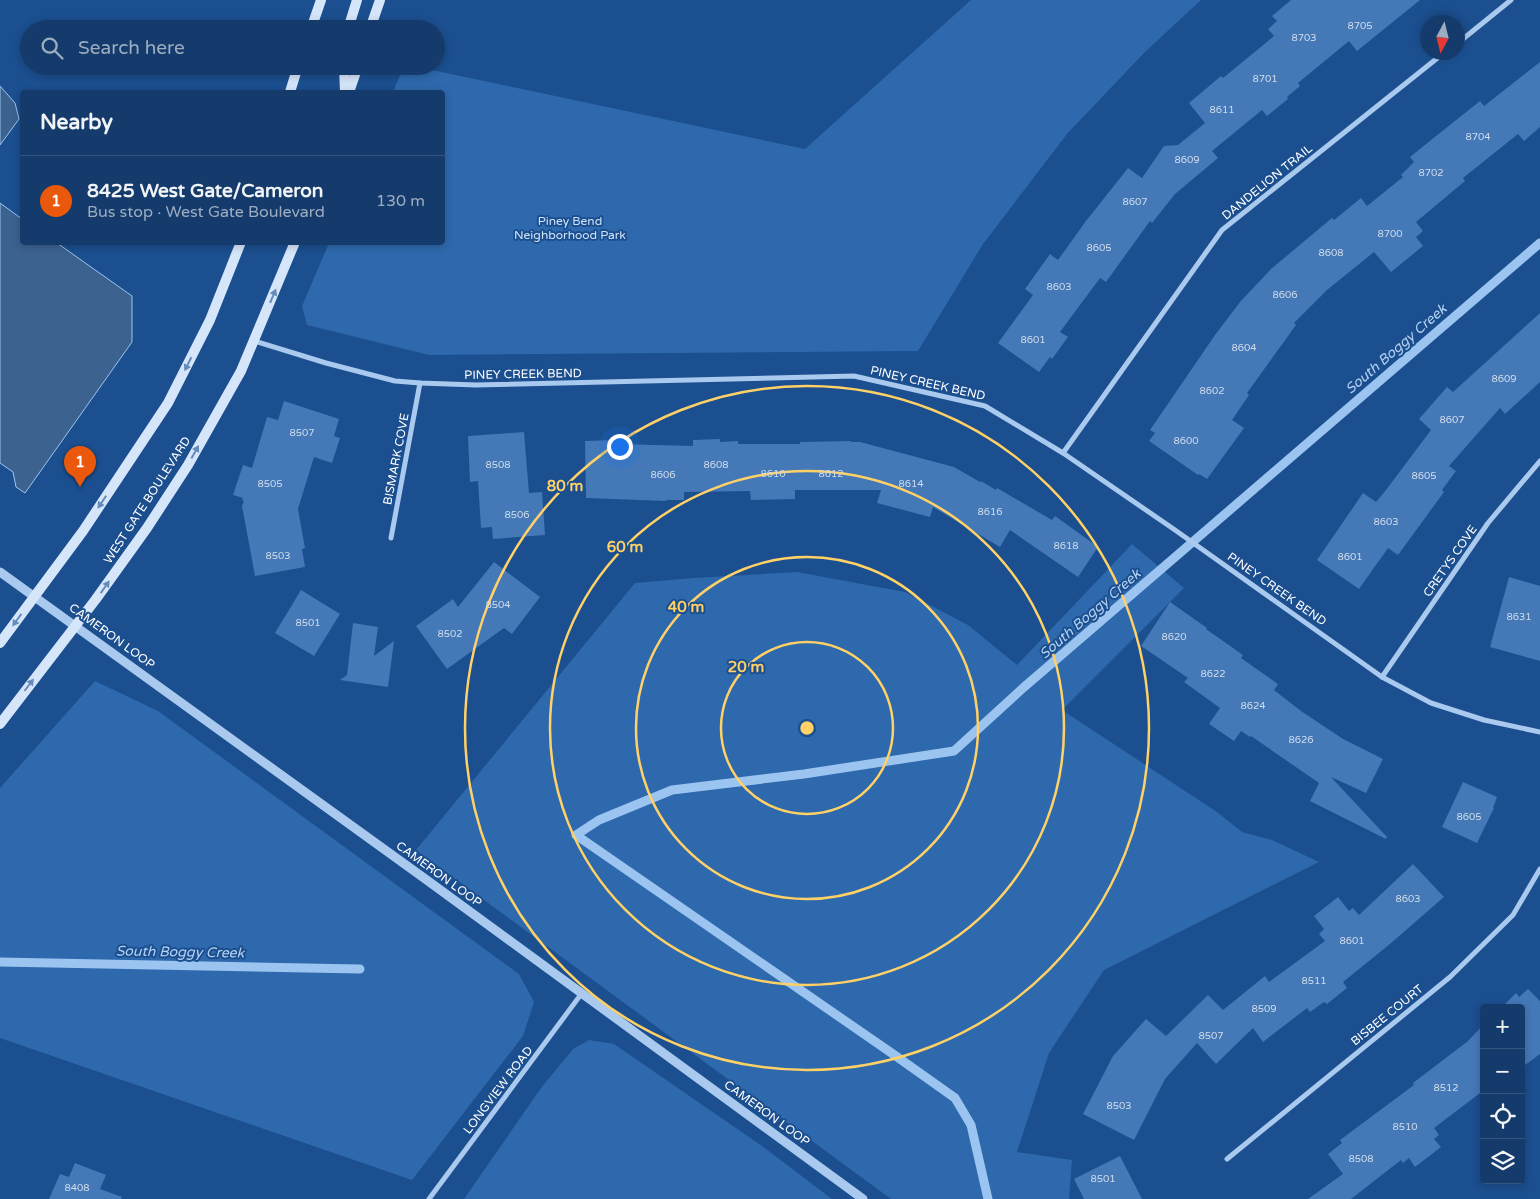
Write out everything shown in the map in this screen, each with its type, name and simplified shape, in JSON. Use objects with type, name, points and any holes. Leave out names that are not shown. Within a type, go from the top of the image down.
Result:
[{"type":"main road","points":[[314,20],[321,0]]},
{"type":"main road","points":[[351,20],[357,0]]},
{"type":"main road","points":[[373,20],[380,0]]},
{"type":"main road","points":[[291,90],[295,75]]},
{"type":"main road","points":[[344,75],[345,90]]},
{"type":"main road","points":[[350,90],[355,75]]},
{"type":"main road","points":[[0,643],[83,531],[168,403],[210,320],[240,245]]},
{"type":"main road","name":"WEST GATE BOULEVARD","points":[[0,724],[96,599],[147,528],[188,465],[241,370],[294,245]]},
{"type":"street","points":[[1465,37],[1511,0]]},
{"type":"street","name":"DANDELION TRAIL","points":[[1063,453],[1222,230],[1435,60]]},
{"type":"street","name":"PINEY CREEK BEND","points":[[254,341],[326,363],[395,381],[420,384],[476,386],[854,376],[985,406],[1063,453],[1382,677],[1431,703],[1484,720],[1540,732]]},
{"type":"street","name":"BISMARK COVE","points":[[391,538],[420,384]]},
{"type":"street","name":"CRETYS COVE","points":[[1382,677],[1488,523],[1540,462]]},
{"type":"street","name":"CAMERON LOOP","points":[[0,572],[863,1199]]},
{"type":"street","name":"BISBEE COURT","points":[[1227,1159],[1450,977],[1513,916],[1538,876],[1540,869]]},
{"type":"street","name":"LONGVIEW ROAD","points":[[429,1199],[582,993]]},
{"type":"green space","name":"Piney Bend Neighborhood Park","points":[[971,0],[1201,0],[1144,53],[1067,134],[983,244],[918,351],[429,355],[307,325],[302,306],[328,245],[445,245],[445,90],[394,90],[400,75],[445,75],[445,73],[805,149]]},
{"type":"green space","points":[[1132,544],[1184,588],[1062,710],[1217,812],[1242,832],[1272,840],[1319,862],[1104,970],[1049,1053],[1017,1152],[1072,1160],[1069,1199],[891,1199],[416,850],[635,583],[797,572],[905,592],[968,625],[1017,665]]},
{"type":"green space","points":[[95,681],[158,711],[519,974],[534,1002],[523,1036],[412,1180],[0,1038],[0,788]]},
{"type":"green space","points":[[589,1040],[614,1044],[762,1146],[832,1199],[464,1199],[541,1088],[573,1049]]},
{"type":"shaded area","points":[[0,86],[15,103],[19,119],[0,145]]},
{"type":"shaded area","points":[[0,203],[20,218],[20,245],[60,245],[132,296],[132,342],[25,493],[16,487],[13,472],[0,463]]},
{"type":"building","points":[[1291,0],[1420,0],[1357,51],[1349,41],[1298,83],[1300,86],[1287,97],[1288,99],[1267,116],[1262,110],[1212,151],[1218,158],[1175,194],[1152,223],[1150,221],[1106,282],[1100,278],[1060,332],[1068,337],[1052,359],[1050,357],[1039,372],[998,343],[1033,295],[1025,289],[1050,254],[1058,260],[1128,168],[1142,178],[1164,146],[1178,145],[1205,123],[1189,103],[1274,36],[1268,29],[1277,21],[1272,16]]},
{"type":"building","points":[[1540,62],[1540,127],[1524,141],[1518,134],[1463,178],[1465,181],[1416,222],[1423,231],[1416,237],[1423,246],[1391,272],[1374,252],[1327,290],[1294,323],[1296,325],[1247,393],[1249,395],[1232,420],[1244,428],[1207,479],[1198,475],[1149,441],[1155,433],[1150,430],[1215,335],[1240,302],[1271,269],[1332,218],[1334,220],[1361,198],[1367,206],[1403,177],[1401,175],[1414,162],[1410,157],[1480,101],[1484,106]]},
{"type":"building","points":[[1540,313],[1540,382],[1505,414],[1500,408],[1449,466],[1456,471],[1442,490],[1444,492],[1398,555],[1388,548],[1359,589],[1317,560],[1363,493],[1376,502],[1386,490],[1431,430],[1419,419],[1447,387],[1453,392]]},
{"type":"building","points":[[284,401],[339,419],[334,436],[340,438],[332,463],[314,457],[298,509],[305,548],[302,549],[305,567],[255,576],[242,506],[244,501],[242,500],[243,498],[233,495],[243,465],[252,468],[267,417],[278,420]]},
{"type":"building","points":[[524,432],[529,493],[542,492],[545,535],[493,539],[492,527],[481,528],[478,481],[470,482],[468,436]]},
{"type":"building","points":[[720,439],[720,442],[738,441],[738,444],[860,442],[954,467],[996,490],[997,488],[1052,520],[1055,516],[1098,547],[1078,577],[1010,530],[1000,547],[933,507],[930,517],[877,503],[881,490],[795,490],[795,499],[751,500],[750,491],[684,492],[684,500],[666,501],[586,498],[585,441],[616,440],[616,444],[693,446],[693,440]]},
{"type":"building","points":[[494,562],[540,597],[512,634],[504,628],[447,669],[416,626],[453,599],[458,607]]},
{"type":"building","points":[[1509,577],[1540,586],[1540,661],[1490,647]]},
{"type":"building","points":[[301,590],[340,614],[314,656],[275,633]]},
{"type":"building","points":[[1170,602],[1243,655],[1241,658],[1278,684],[1274,690],[1301,711],[1343,739],[1383,759],[1366,793],[1331,777],[1387,837],[1386,839],[1310,801],[1319,783],[1251,736],[1241,731],[1234,741],[1209,724],[1220,708],[1184,682],[1188,678],[1141,646]]},
{"type":"building","points":[[353,623],[378,627],[374,656],[394,641],[388,687],[340,680],[347,675]]},
{"type":"building","points":[[1463,782],[1497,797],[1494,808],[1477,843],[1442,827]]},
{"type":"building","points":[[1413,864],[1444,897],[1343,982],[1347,988],[1327,1004],[1324,1002],[1310,1012],[1307,1008],[1263,1042],[1253,1028],[1216,1064],[1197,1043],[1165,1079],[1134,1140],[1083,1114],[1113,1056],[1146,1019],[1166,1036],[1208,995],[1223,1010],[1265,976],[1269,982],[1325,941],[1319,934],[1324,929],[1314,916],[1338,897],[1349,911],[1353,908],[1359,915]]},
{"type":"building","points":[[1528,989],[1540,1001],[1540,1054],[1525,1065],[1525,1004],[1505,1004],[1516,993],[1519,997]]},
{"type":"building","points":[[1480,1028],[1480,1093],[1434,1128],[1439,1135],[1434,1139],[1441,1147],[1415,1167],[1409,1158],[1403,1163],[1401,1160],[1351,1199],[1308,1199],[1343,1174],[1328,1154],[1342,1143],[1340,1140],[1414,1085],[1413,1083],[1468,1041]]},
{"type":"building","points":[[1120,1156],[1142,1199],[1084,1199],[1074,1179]]},
{"type":"building","points":[[75,1163],[106,1175],[100,1189],[122,1197],[121,1199],[49,1199],[60,1174],[69,1177]]},
{"type":"waterway","name":"South Boggy Creek","points":[[988,1199],[971,1125],[955,1098],[576,835],[599,820],[672,790],[804,774],[954,751],[1023,688],[1540,243]]},
{"type":"waterway","name":"South Boggy Creek","points":[[0,962],[360,969]]},
{"type":"place","name":"8425 West Gate/Cameron","points":[[80,487]]}]
